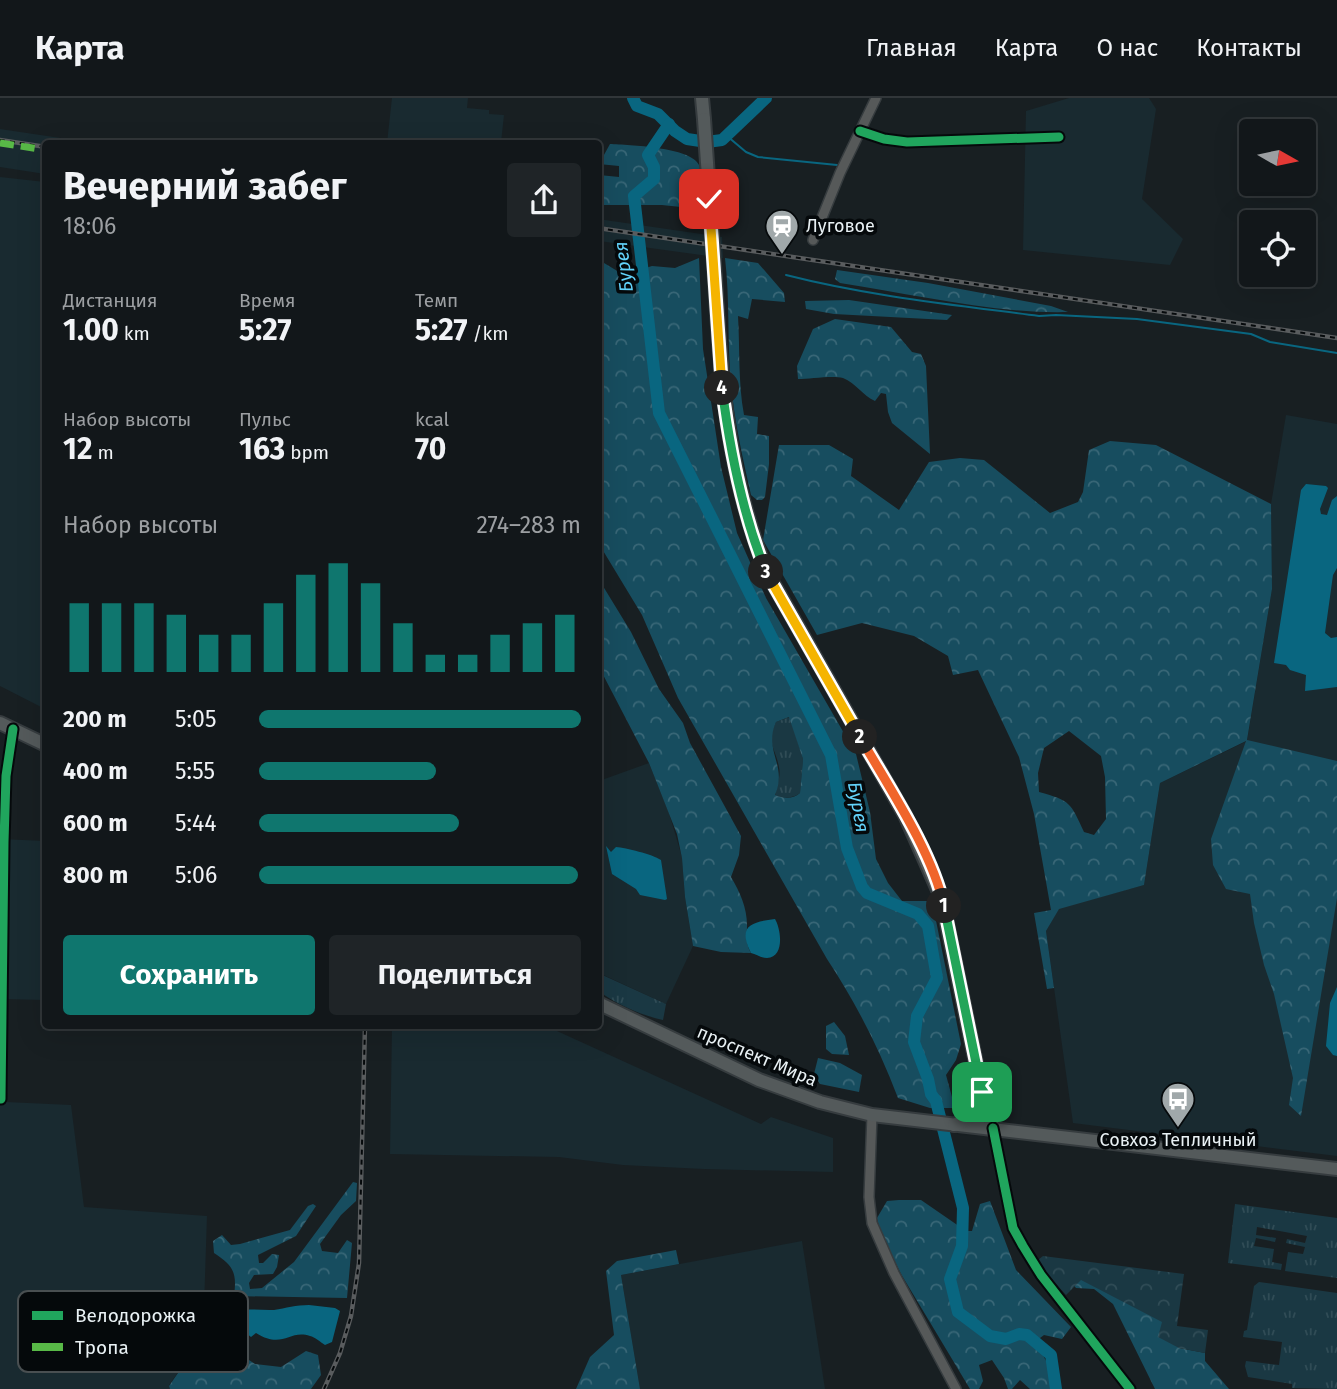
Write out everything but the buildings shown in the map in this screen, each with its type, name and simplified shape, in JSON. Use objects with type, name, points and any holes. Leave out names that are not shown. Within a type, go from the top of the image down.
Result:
[{"type":"main road","points":[[702,98],[721,380],[728,437],[740,494],[766,571],[905,815],[942,899],[983,1095],[993,1128]]},
{"type":"main road","points":[[0,723],[42,743]]},
{"type":"main road","name":"проспект Мира","points":[[602,1005],[759,1080],[820,1102],[872,1115],[1051,1135]]},
{"type":"main road","points":[[952,1125],[973,1115],[977,1104],[979,1074]]},
{"type":"main road","points":[[983,1095],[996,1115],[1004,1121],[1051,1135],[1337,1169]]},
{"type":"street","points":[[813,240],[840,173],[876,98]]},
{"type":"street","points":[[860,131],[884,139],[907,142],[1059,137]]},
{"type":"street","points":[[1,1099],[5,816],[8,755],[13,729]]},
{"type":"street","points":[[872,1115],[869,1197],[872,1223],[894,1273],[957,1389]]},
{"type":"street","points":[[993,1128],[1013,1228],[1041,1275],[1130,1389]]},
{"type":"shaded area","points":[[392,98],[468,98],[467,108],[489,110],[489,114],[504,115],[501,140],[387,140]]},
{"type":"shaded area","points":[[1069,98],[1149,98],[1156,109],[1142,199],[1183,239],[1170,265],[1023,250],[1026,111]]},
{"type":"shaded area","points":[[0,129],[74,140],[42,140],[42,174],[0,167]]},
{"type":"shaded area","points":[[0,177],[42,182],[42,707],[0,686]]},
{"type":"shaded area","points":[[602,220],[722,237],[723,258],[602,241]]},
{"type":"shaded area","points":[[1286,415],[1337,424],[1337,1156],[1073,1123],[1046,931],[1059,908],[1144,885],[1160,783],[1247,741],[1272,589],[1271,504]]},
{"type":"shaded area","points":[[1306,484],[1328,488],[1320,509],[1321,514],[1327,515],[1332,500],[1337,496],[1337,568],[1333,575],[1325,633],[1331,638],[1337,637],[1337,687],[1305,691],[1306,675],[1290,670],[1286,665],[1274,663],[1301,490]]},
{"type":"shaded area","points":[[649,763],[669,813],[682,857],[693,946],[666,1004],[602,974],[602,780]]},
{"type":"shaded area","points":[[0,839],[42,841],[42,1000],[3,999],[6,1102],[71,1105],[84,1207],[207,1216],[205,1291],[18,1291],[18,1372],[178,1372],[169,1385],[170,1389],[0,1389]]},
{"type":"shaded area","points":[[606,846],[611,852],[616,847],[661,860],[667,899],[640,895],[636,889],[612,874]]},
{"type":"shaded area","points":[[775,919],[780,935],[777,953],[767,958],[751,953],[746,931],[754,924]]},
{"type":"shaded area","points":[[1337,987],[1337,1056],[1326,1046],[1330,1003]]},
{"type":"shaded area","points":[[392,1029],[553,1029],[761,1124],[771,1117],[833,1138],[833,1172],[623,1165],[559,1157],[390,1154]]},
{"type":"shaded area","points":[[802,1241],[825,1389],[640,1389],[621,1275]]},
{"type":"shaded area","points":[[309,1305],[340,1311],[332,1342],[325,1345],[314,1337],[303,1335],[273,1340],[256,1333],[251,1337],[248,1335],[248,1310],[274,1310]]},
{"type":"green space","points":[[610,144],[658,148],[694,159],[700,169],[700,209],[662,205],[602,205],[602,175],[619,177],[619,166],[602,164],[602,159]]},
{"type":"green space","points":[[699,258],[703,349],[721,467],[737,533],[766,598],[856,754],[870,812],[876,859],[888,883],[902,901],[932,901],[961,1044],[956,1060],[946,1075],[955,1108],[930,1108],[898,1098],[875,1044],[848,992],[678,698],[642,615],[602,549],[602,262],[624,275],[652,266],[675,268]],"holes":[[[789,717],[803,759],[800,793],[788,798],[775,795],[779,775],[772,741],[773,732],[776,722]]]},
{"type":"green space","points":[[725,258],[758,263],[784,293],[785,302],[752,299],[748,319],[738,316],[744,415],[758,417],[757,434],[769,436],[769,464],[765,497],[762,500],[751,495],[734,411]]},
{"type":"green space","points":[[837,270],[928,283],[1051,306],[1068,312],[983,307],[840,283],[835,279]]},
{"type":"green space","points":[[849,300],[952,315],[947,320],[834,314],[806,309],[805,301]]},
{"type":"green space","points":[[835,319],[891,327],[912,352],[921,354],[926,366],[930,454],[892,423],[886,394],[881,393],[875,401],[852,383],[839,377],[798,379],[797,366],[813,329]]},
{"type":"green space","points":[[1110,441],[1156,445],[1271,504],[1272,589],[1247,740],[1337,761],[1337,898],[1301,1116],[1289,1105],[1293,1078],[1254,923],[1250,894],[1226,889],[1213,865],[1211,839],[1246,741],[1160,783],[1144,885],[1059,909],[1046,931],[1054,988],[1047,989],[1034,913],[1051,910],[1034,814],[1019,757],[978,670],[953,675],[948,656],[914,636],[862,623],[817,635],[763,540],[779,445],[829,445],[853,459],[851,476],[899,510],[929,462],[960,458],[984,460],[1050,513],[1078,502],[1083,492],[1089,450]],"holes":[[[1069,731],[1101,756],[1105,777],[1106,819],[1094,835],[1084,832],[1068,804],[1039,792],[1038,773],[1044,748]]]},
{"type":"green space","points":[[602,585],[631,632],[659,689],[683,723],[690,743],[741,836],[739,855],[731,877],[744,906],[747,942],[751,953],[721,952],[693,946],[677,834],[649,763],[602,673]]},
{"type":"green space","points":[[790,717],[803,759],[800,793],[785,798],[775,796],[779,770],[772,735],[776,722]]},
{"type":"green space","points":[[602,975],[666,1004],[663,1020],[630,1009],[602,993]]},
{"type":"green space","points":[[834,1022],[845,1036],[849,1055],[832,1054],[826,1049],[826,1026]]},
{"type":"green space","points":[[818,1058],[840,1063],[862,1075],[859,1092],[820,1084],[814,1074]]},
{"type":"green space","points":[[353,1182],[357,1183],[356,1201],[341,1215],[320,1244],[322,1251],[338,1253],[347,1240],[352,1243],[347,1298],[248,1296],[248,1291],[234,1291],[233,1271],[214,1253],[213,1241],[222,1235],[231,1245],[240,1244],[290,1230],[308,1206],[313,1204],[316,1206],[296,1236],[258,1255],[259,1263],[263,1263],[272,1254],[279,1255],[277,1267],[273,1274],[254,1275],[249,1283],[250,1289],[262,1288],[294,1262]]},
{"type":"green space","points":[[921,1200],[966,1231],[972,1231],[980,1204],[990,1201],[1016,1270],[1071,1327],[1062,1339],[1044,1335],[1036,1341],[1060,1389],[1030,1389],[1020,1380],[1012,1389],[1008,1389],[992,1360],[979,1365],[983,1381],[979,1389],[970,1389],[901,1274],[880,1231],[877,1218],[887,1201]]},
{"type":"green space","points":[[1235,1204],[1337,1218],[1337,1278],[1285,1271],[1288,1252],[1303,1254],[1305,1247],[1286,1243],[1287,1239],[1305,1243],[1307,1236],[1257,1227],[1256,1235],[1276,1238],[1275,1242],[1256,1238],[1254,1246],[1274,1249],[1272,1262],[1282,1264],[1281,1270],[1228,1263]]},
{"type":"green space","points":[[676,1250],[679,1264],[621,1275],[640,1389],[576,1389],[590,1357],[614,1335],[606,1271],[617,1261]]},
{"type":"green space","points":[[1043,1256],[1184,1274],[1177,1326],[1208,1330],[1205,1353],[1179,1348],[1158,1337],[1162,1322],[1081,1280],[1066,1295],[1040,1266],[1038,1260]]},
{"type":"green space","points":[[1062,1271],[1161,1308],[1179,1348],[1205,1353],[1205,1361],[1229,1389],[1155,1389],[1113,1304],[1094,1289],[1076,1288]]},
{"type":"green space","points":[[1259,1282],[1337,1293],[1337,1389],[1292,1388],[1292,1384],[1248,1377],[1246,1361],[1279,1365],[1282,1342],[1243,1337],[1244,1331],[1247,1330],[1254,1286]]},
{"type":"green space","points":[[306,1351],[318,1355],[321,1375],[311,1389],[170,1389],[169,1386],[179,1372],[248,1372],[248,1359],[255,1364],[281,1367]]},
{"type":"waterway","points":[[633,98],[637,106],[658,114],[687,139],[707,142],[722,140],[766,98]]},
{"type":"waterway","name":"Бурея","points":[[669,124],[648,155],[654,167],[654,179],[634,196],[659,413],[831,755],[847,848],[862,887],[867,893],[918,914],[928,926],[937,978],[917,1016],[914,1042],[931,1094],[936,1101],[963,1208],[962,1246],[950,1279],[958,1312],[990,1336],[1006,1339],[1019,1334],[1027,1335],[1051,1355],[1056,1389]]},
{"type":"waterway","points":[[727,136],[746,152],[758,157],[837,165]]},
{"type":"waterway","points":[[786,275],[944,304],[1039,316],[1137,319],[1251,334],[1270,342],[1337,353]]},
{"type":"railway","points":[[0,140],[42,146]]},
{"type":"railway","points":[[602,229],[1337,338]]},
{"type":"railway","points":[[324,1389],[340,1353],[351,1316],[359,1263],[365,1029]]},
{"type":"marked path","points":[[0,143],[42,149]]},
{"type":"cycle path","points":[[860,131],[884,139],[907,142],[1059,137]]},
{"type":"cycle path","points":[[1,1099],[6,776],[13,729]]},
{"type":"cycle path","points":[[993,1128],[1013,1228],[1041,1275],[1130,1389]]},
{"type":"place","name":"Луговое","points":[[782,256]]},
{"type":"place","name":"Совхоз Тепличный","points":[[1178,1129]]},
{"type":"route","points":[[709,199],[721,380],[728,437],[752,536],[766,571],[905,815],[922,850],[942,899],[982,1092]]}]
